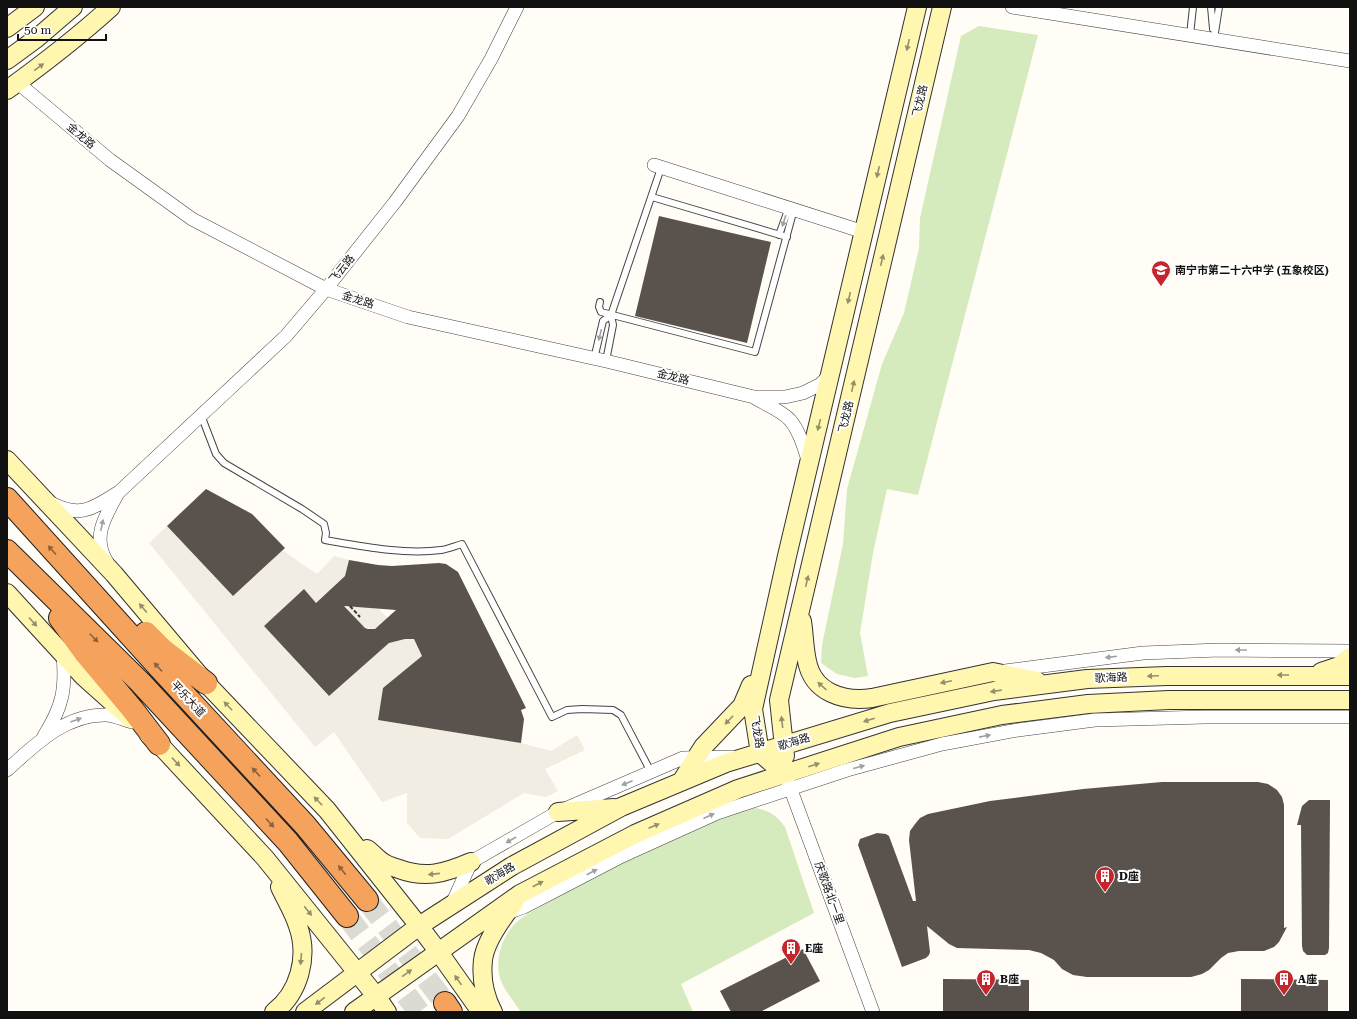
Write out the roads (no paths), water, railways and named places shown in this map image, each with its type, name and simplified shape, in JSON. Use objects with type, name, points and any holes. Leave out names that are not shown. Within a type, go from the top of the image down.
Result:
[{"type":"highway","name":"平乐大道","points":[[7,499],[161,670],[306,825],[367,900]]},
{"type":"highway","points":[[7,551],[151,694],[288,842],[347,916]]},
{"type":"highway","points":[[24,569],[86,654],[134,710],[159,744]]},
{"type":"highway","points":[[74,574],[121,608],[163,650],[206,683]]},
{"type":"main road","points":[[7,28],[35,7]]},
{"type":"main road","points":[[7,60],[37,38],[73,7]]},
{"type":"main road","points":[[12,86],[51,58],[92,25],[111,7]]},
{"type":"main road","name":"飞龙路","points":[[788,782],[752,755],[753,708],[917,7]]},
{"type":"main road","name":"飞龙路","points":[[788,782],[779,700],[942,7]]},
{"type":"main road","points":[[7,460],[114,574],[206,683],[327,810],[419,926],[481,1012]]},
{"type":"main road","points":[[7,593],[83,676],[159,744],[266,858],[358,973],[387,1012]]},
{"type":"main road","points":[[801,607],[807,662],[814,679],[823,689],[843,698],[858,700],[872,698],[993,672],[1053,684]]},
{"type":"main road","points":[[681,782],[703,747],[742,706],[766,649]]},
{"type":"main road","points":[[1313,675],[1339,666],[1350,657]]},
{"type":"main road","name":"歌海路","points":[[305,1012],[419,926],[512,866],[621,807],[726,763],[890,713],[994,691],[1087,679],[1167,676],[1350,676]]},
{"type":"main road","points":[[354,1012],[520,894],[635,834],[738,789],[788,782],[899,737],[1002,715],[1088,704],[1169,700],[1350,700]]},
{"type":"main road","points":[[1312,700],[1343,709],[1350,713]]},
{"type":"main road","points":[[558,812],[621,807]]},
{"type":"main road","points":[[336,821],[384,863],[405,871],[421,875],[438,874],[452,871],[471,862]]},
{"type":"main road","points":[[266,858],[298,926],[302,945],[302,963],[297,983],[288,999],[274,1012]]},
{"type":"main road","points":[[493,1012],[488,1002],[484,982],[483,960],[490,941],[506,913],[520,894]]},
{"type":"street","name":"飞云路","points":[[44,499],[63,509],[76,511],[92,509],[119,492],[286,336],[396,202],[458,116],[491,59],[517,7]]},
{"type":"street","points":[[1012,7],[1350,61]]},
{"type":"street","name":"金龙路","points":[[12,86],[110,160],[192,219],[326,289],[408,317],[600,360],[754,397],[785,397],[803,393],[821,384],[832,372]]},
{"type":"street","points":[[658,167],[792,208],[864,232]]},
{"type":"street","name":"金龙路","points":[[754,397],[774,408],[789,419],[800,437],[810,463]]},
{"type":"street","name":"飞云路","points":[[114,574],[102,554],[100,540],[102,520],[119,492]]},
{"type":"street","points":[[993,672],[1143,654],[1219,650],[1350,650]]},
{"type":"street","points":[[42,739],[55,720],[60,707],[64,687],[63,654]]},
{"type":"street","points":[[7,770],[42,739],[62,726],[77,719],[97,715],[108,715],[135,723]]},
{"type":"street","points":[[480,922],[524,907],[622,856],[788,782],[847,770],[942,744],[1018,730],[1102,720],[1205,717],[1350,718]]},
{"type":"street","points":[[452,904],[471,862],[558,812],[683,758],[752,755]]},
{"type":"street","name":"庆歌路北一里","points":[[788,782],[873,1012]]},
{"type":"lane","points":[[1190,35],[1193,7]]},
{"type":"lane","points":[[1212,7],[1214,39]]},
{"type":"lane","points":[[1214,39],[1219,7]]},
{"type":"lane","points":[[600,360],[604,321],[611,315],[652,197],[658,167]]},
{"type":"lane","points":[[652,197],[787,237]]},
{"type":"lane","points":[[780,235],[792,208]]},
{"type":"lane","points":[[600,302],[599,307],[601,312],[755,352],[787,237],[792,208]]},
{"type":"lane","points":[[600,360],[613,325],[611,315]]},
{"type":"lane","points":[[201,415],[216,454],[224,463],[302,509],[324,524],[326,533],[324,540],[372,548],[420,551],[442,550],[462,544],[552,717],[567,710],[582,708],[613,710],[621,715],[651,772]]},
{"type":"tunnel","points":[[367,900],[445,1003]]},
{"type":"tunnel","points":[[347,916],[419,1012]]},
{"type":"place","name":"南宁市第二十六中学 (五象校区)","points":[[1161,287]]},
{"type":"place","name":"D座","points":[[1105,893]]},
{"type":"place","name":"E座","points":[[791,965]]},
{"type":"place","name":"B座","points":[[986,996]]},
{"type":"place","name":"A座","points":[[1284,996]]}]
